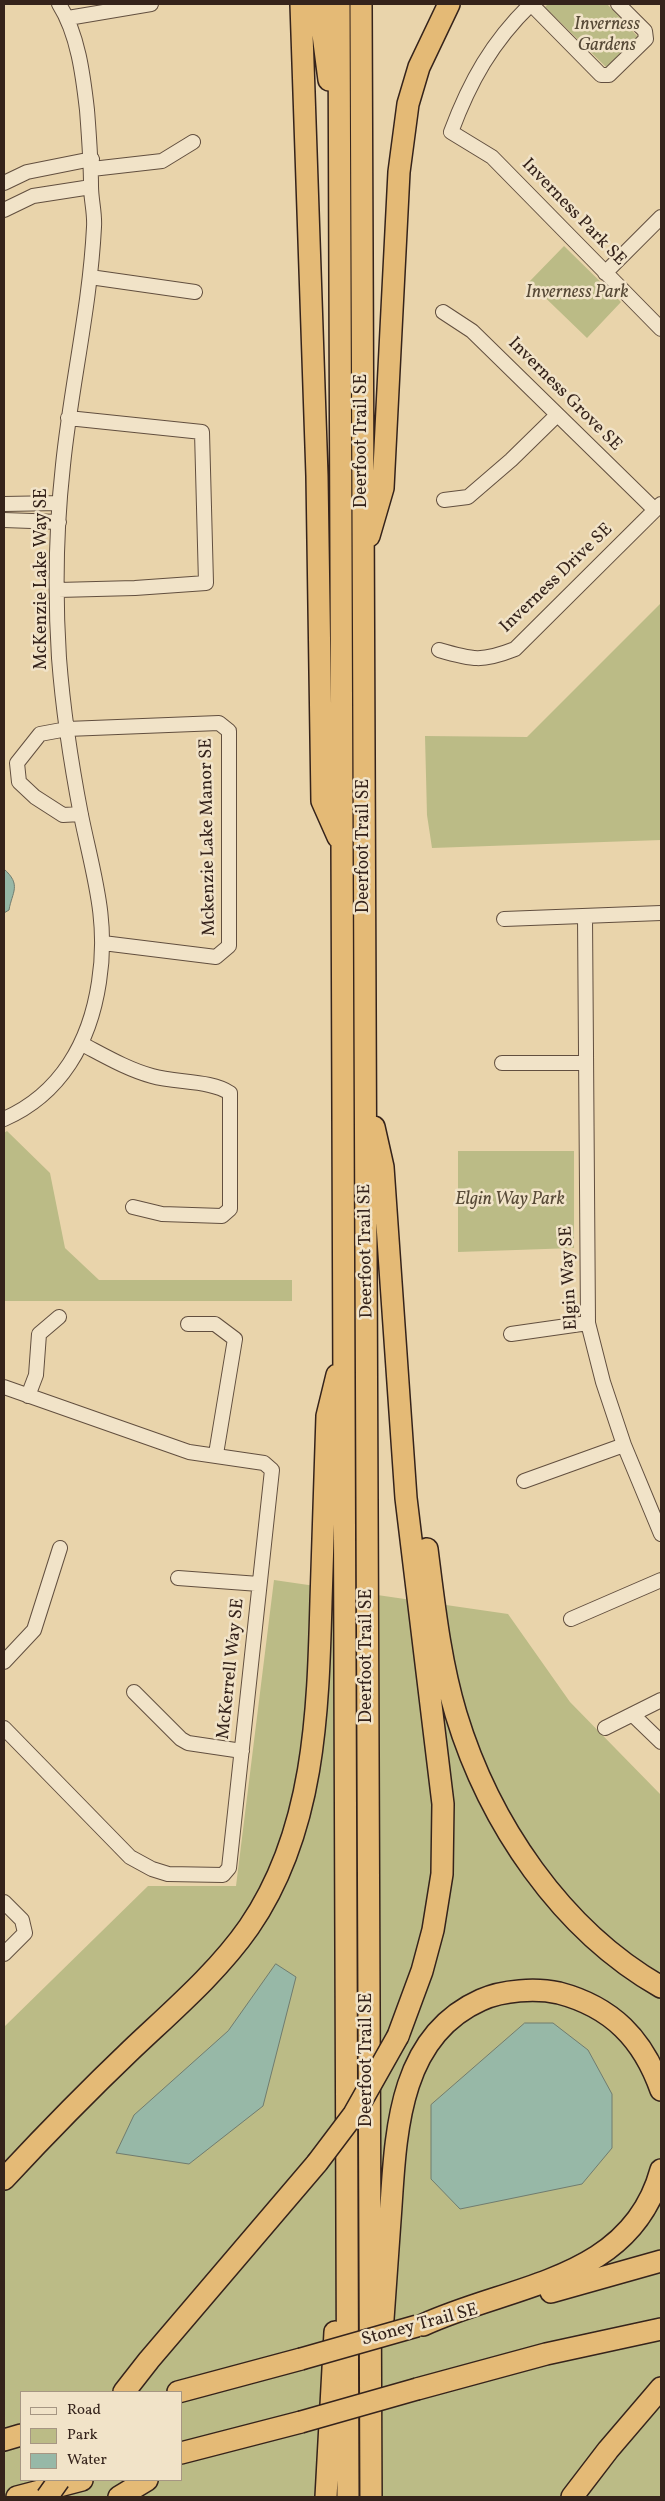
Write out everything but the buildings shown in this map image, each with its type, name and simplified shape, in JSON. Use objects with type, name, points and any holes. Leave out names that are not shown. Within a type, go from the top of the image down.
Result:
[{"type":"highway","points":[[301,4],[318,476],[322,801],[342,844]]},
{"type":"highway","points":[[319,4],[340,155]]},
{"type":"highway","name":"Deerfoot Trail SE","points":[[339,4],[348,2497]]},
{"type":"highway","name":"Deerfoot Trail SE","points":[[361,4],[365,1085],[368,1349],[368,2005],[371,2497]]},
{"type":"highway","points":[[363,555],[383,488],[399,172],[408,104],[419,67],[449,4]]},
{"type":"highway","points":[[125,2391],[149,2360],[318,2163],[354,2114],[398,2036],[422,1971],[433,1930],[442,1874],[443,1804],[406,1498],[383,1167],[365,1085]]},
{"type":"highway","points":[[4,2178],[80,2099],[222,1961],[249,1926],[275,1880],[295,1828],[310,1770],[318,1700],[328,1409],[343,1352]]},
{"type":"highway","points":[[397,1387],[406,1404],[440,1647],[456,1714],[480,1780],[509,1832],[573,1918],[607,1951],[661,1987]]},
{"type":"highway","points":[[371,2381],[383,2319],[395,2135],[406,2088],[421,2056],[450,2018],[470,2005],[490,1996],[508,1993],[553,1992],[576,1998],[615,2018],[645,2054],[661,2090]]},
{"type":"highway","points":[[420,2325],[573,2271],[598,2257],[624,2238],[635,2225],[652,2198],[661,2170]]},
{"type":"highway","points":[[326,2497],[332,2368],[346,2255]]},
{"type":"highway","name":"Stoney Trail SE","points":[[182,2391],[661,2261]]},
{"type":"highway","points":[[182,2453],[546,2354],[661,2329]]},
{"type":"highway","points":[[572,2497],[608,2450],[661,2388]]},
{"type":"highway","points":[[182,2464],[291,2424]]},
{"type":"highway","points":[[4,2440],[20,2435]]},
{"type":"highway","points":[[47,2497],[58,2481]]},
{"type":"highway","points":[[16,2497],[78,2481]]},
{"type":"highway","points":[[119,2497],[145,2481]]},
{"type":"street","name":"McKenzie Lake Way SE","points":[[4,1119],[28,1107],[49,1090],[67,1069],[82,1044],[95,1003],[103,943],[100,899],[81,814],[67,729],[59,658],[59,503],[68,418],[90,277],[94,224],[91,187],[92,164],[83,77],[68,18],[59,4]]},
{"type":"street","points":[[68,18],[151,4]]},
{"type":"street","points":[[531,4],[601,75],[609,75],[646,39],[645,31],[618,4]]},
{"type":"street","name":"Inverness Park SE","points":[[531,4],[509,26],[478,71],[451,132],[492,158],[661,329]]},
{"type":"street","points":[[4,183],[27,172],[92,164],[162,161],[193,142]]},
{"type":"street","points":[[4,210],[33,196],[91,187]]},
{"type":"street","points":[[605,273],[661,217]]},
{"type":"street","points":[[90,277],[195,292]]},
{"type":"street","name":"Inverness Grove SE","points":[[444,312],[472,331],[556,415],[658,507]]},
{"type":"street","points":[[444,500],[468,497],[511,460],[556,415]]},
{"type":"street","points":[[58,590],[135,588],[206,583],[202,432],[68,418]]},
{"type":"street","points":[[4,504],[59,503]]},
{"type":"street","name":"Inverness Drive SE","points":[[439,650],[465,658],[490,659],[515,649],[658,507]]},
{"type":"street","points":[[4,520],[59,522]]},
{"type":"street","name":"Mckenzie Lake Manor SE","points":[[67,729],[219,723],[229,731],[229,946],[216,957],[103,943]]},
{"type":"street","points":[[67,729],[40,734],[17,763],[19,782],[35,797],[63,815],[81,814]]},
{"type":"street","points":[[504,919],[661,914]]},
{"type":"street","name":"Elgin Way SE","points":[[585,917],[588,1322],[603,1382],[624,1445],[661,1534]]},
{"type":"street","points":[[82,1044],[140,1072],[168,1080],[221,1087],[230,1094],[230,1209],[222,1216],[162,1214],[132,1207]]},
{"type":"street","points":[[502,1063],[585,1063]]},
{"type":"street","points":[[28,1396],[36,1375],[39,1334],[59,1317]]},
{"type":"street","points":[[512,1334],[588,1322]]},
{"type":"street","points":[[188,1324],[215,1324],[235,1340],[216,1454]]},
{"type":"street","name":"McKerrell Way SE","points":[[4,1387],[189,1452],[216,1454],[264,1463],[272,1470],[229,1868],[223,1874],[168,1874],[130,1857],[4,1728]]},
{"type":"street","points":[[524,1481],[624,1445]]},
{"type":"street","points":[[4,1662],[34,1630],[60,1548]]},
{"type":"street","points":[[178,1578],[259,1584]]},
{"type":"street","points":[[571,1619],[661,1580]]},
{"type":"street","points":[[134,1692],[188,1743],[242,1752]]},
{"type":"street","points":[[605,1728],[661,1700]]},
{"type":"street","points":[[633,1715],[661,1742]]},
{"type":"street","points":[[4,1902],[22,1920],[25,1933],[4,1954]]},
{"type":"green space","name":"Inverness Gardens","points":[[548,4],[607,4],[638,37],[607,68],[545,7]]},
{"type":"green space","name":"Inverness Park","points":[[564,246],[621,302],[587,338],[529,282]]},
{"type":"green space","points":[[661,603],[661,840],[432,848],[427,815],[425,736],[527,737]]},
{"type":"green space","points":[[7,1131],[50,1173],[65,1248],[99,1280],[292,1280],[292,1301],[4,1301],[4,1133]]},
{"type":"green space","name":"Elgin Way Park","points":[[458,1151],[574,1151],[574,1248],[458,1252]]},
{"type":"green space","points":[[274,1580],[508,1614],[570,1702],[661,1795],[661,2497],[4,2497],[4,2027],[148,1886],[236,1886]]},
{"type":"water","points":[[4,869],[13,880],[14,889],[9,910],[4,913]]},
{"type":"water","points":[[276,1964],[296,1977],[263,2106],[189,2164],[116,2153],[134,2115],[228,2031]]},
{"type":"water","points":[[525,2023],[553,2023],[588,2050],[612,2094],[612,2148],[582,2184],[460,2209],[431,2179],[431,2105]]}]
